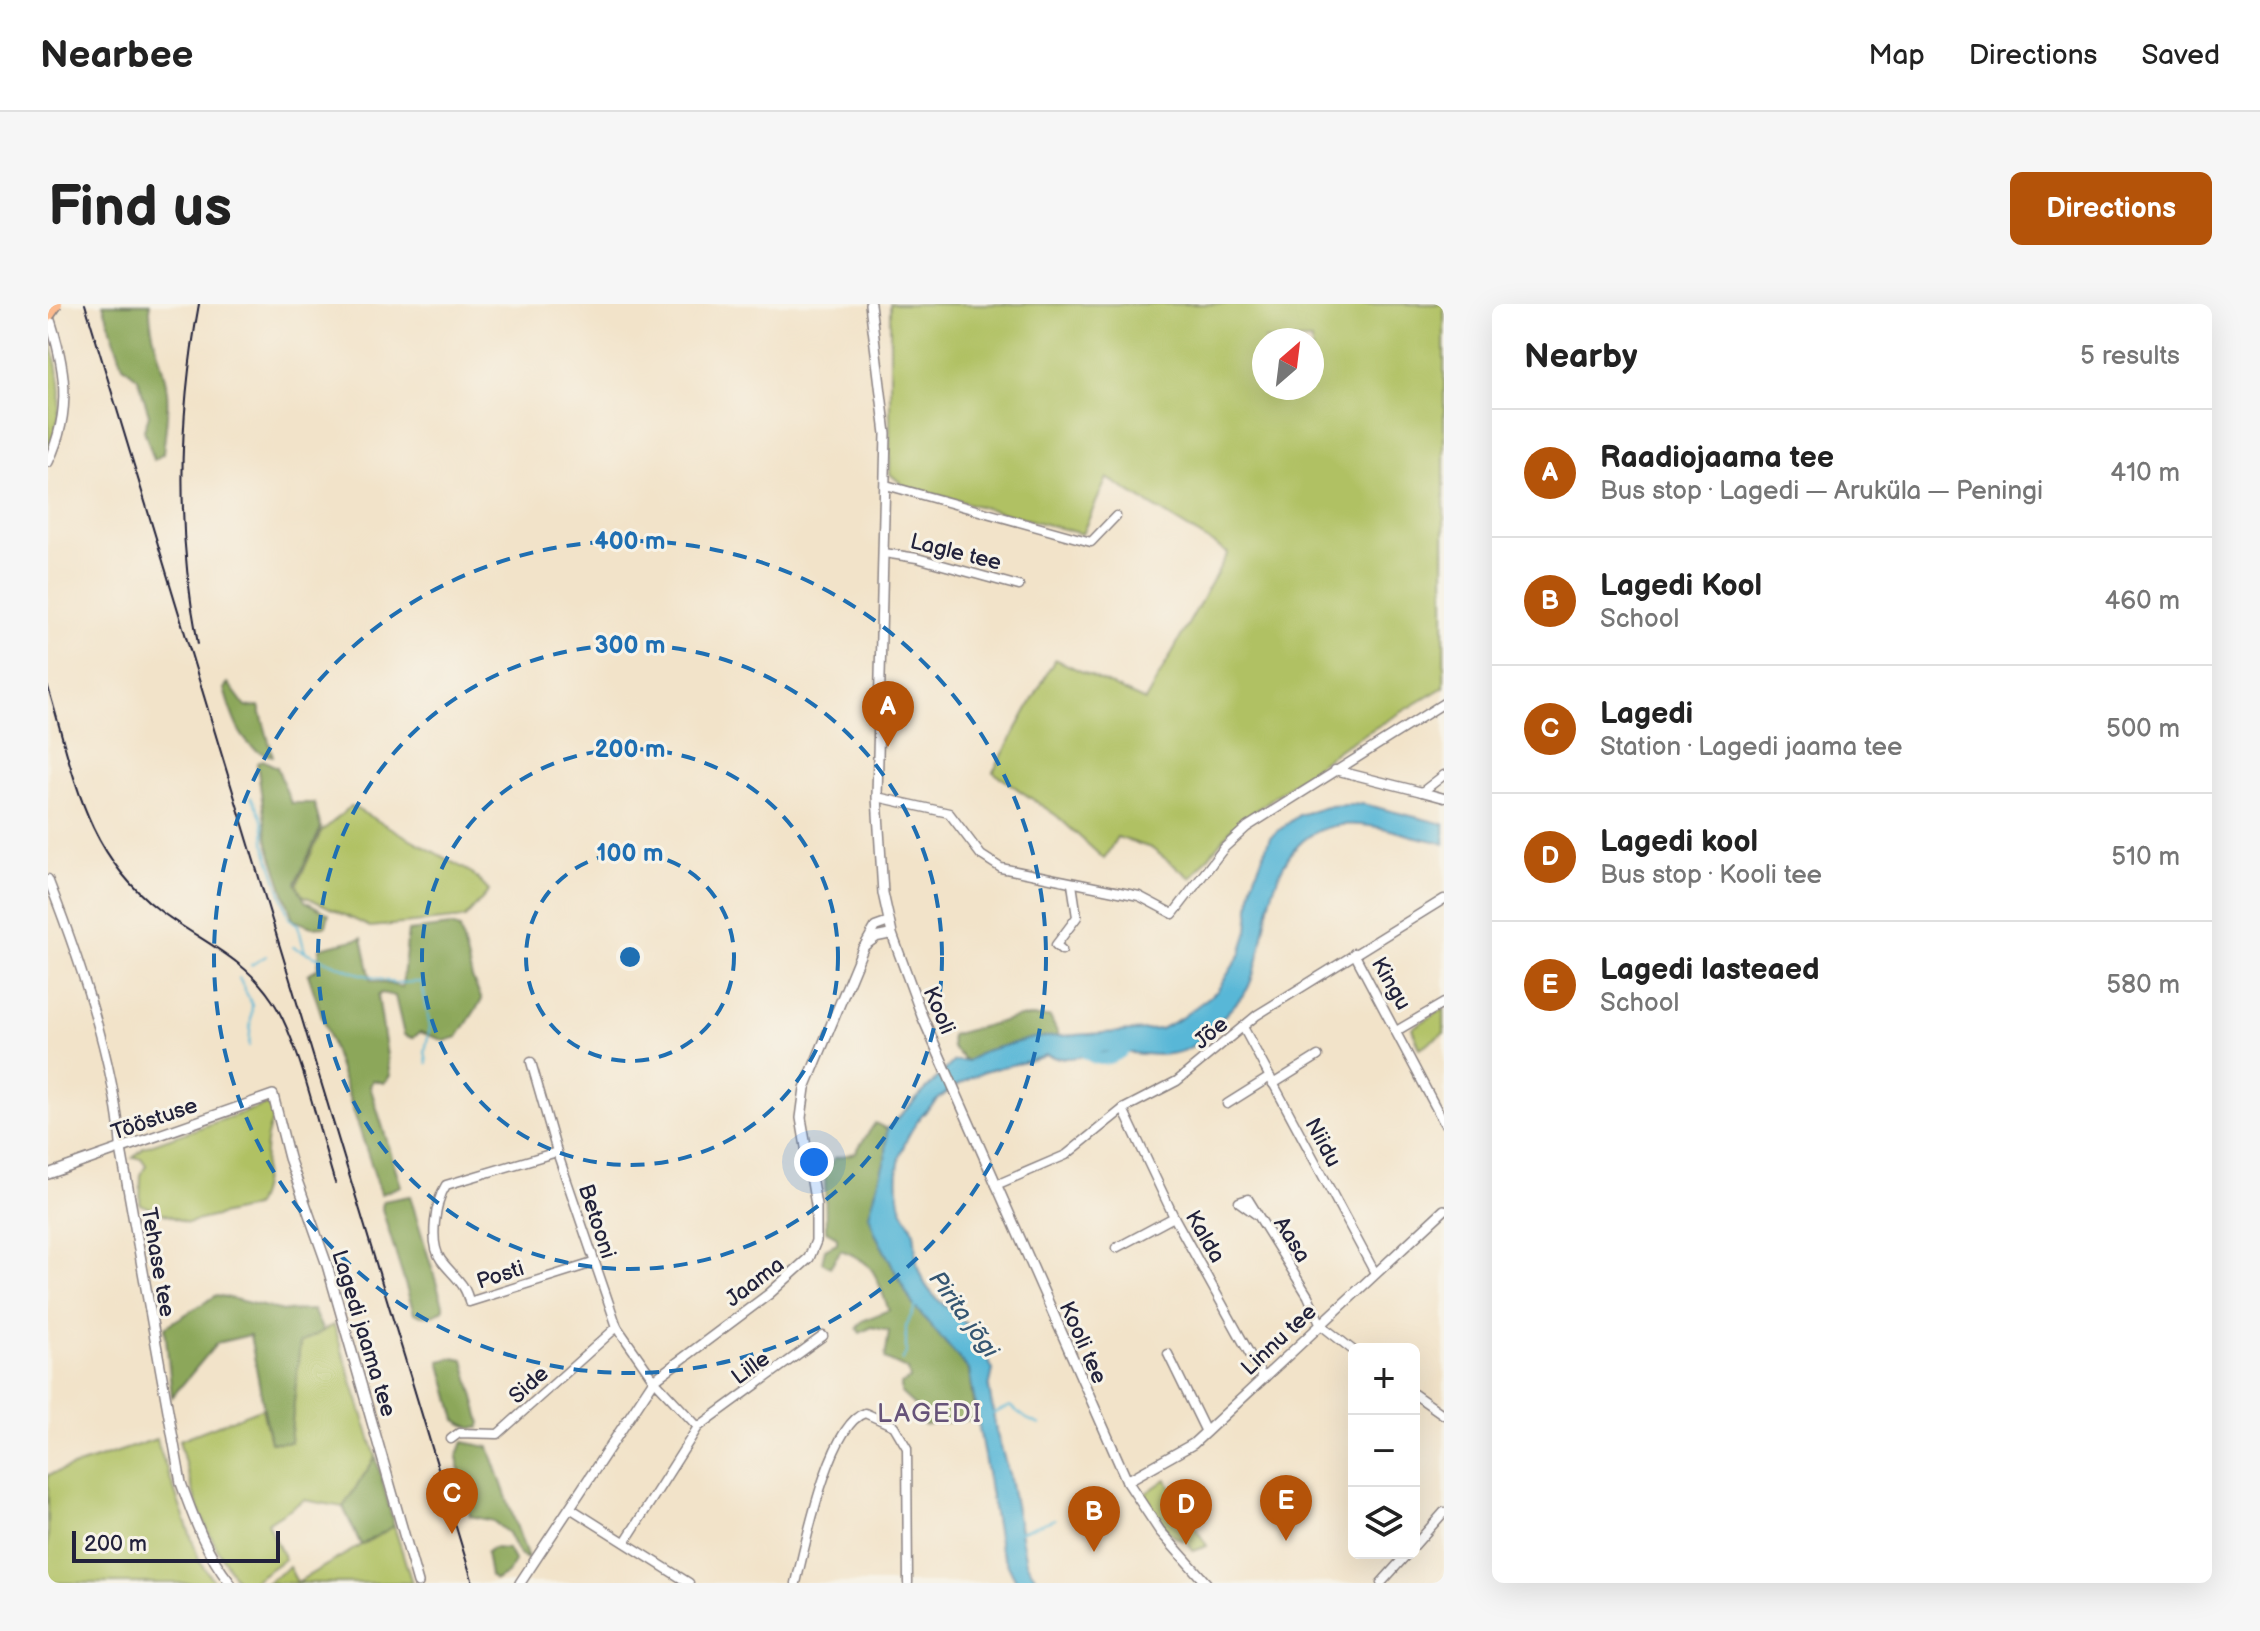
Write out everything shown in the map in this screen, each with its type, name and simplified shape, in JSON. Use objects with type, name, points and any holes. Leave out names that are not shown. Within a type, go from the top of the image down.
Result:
[{"type":"highway","points":[[48,314],[56,304]]},
{"type":"street","name":"Kooli","points":[[870,304],[880,368],[886,485],[878,855],[892,934],[958,1098]]},
{"type":"street","points":[[48,314],[64,367],[66,394],[57,442],[48,462]]},
{"type":"street","points":[[886,485],[1091,542],[1116,516]]},
{"type":"street","name":"Lagle tee","points":[[884,553],[917,558],[1019,586]]},
{"type":"street","points":[[877,797],[949,813],[991,863],[1023,875],[1139,896],[1173,914],[1224,848],[1247,827],[1444,703]]},
{"type":"street","points":[[1335,770],[1444,798]]},
{"type":"street","points":[[1422,792],[1444,775]]},
{"type":"street","name":"Tehase tee","points":[[48,879],[112,1089],[181,1483],[212,1559],[230,1583]]},
{"type":"street","points":[[1062,950],[1056,945],[1077,917],[1072,884]]},
{"type":"street","name":"Jõe","points":[[996,1185],[1066,1155],[1123,1109],[1177,1081],[1243,1027],[1354,953],[1444,899]]},
{"type":"street","name":"Jaama","points":[[520,1583],[654,1380],[769,1294],[809,1258],[816,1241],[816,1205],[801,1107],[805,1088],[863,948],[875,927],[889,922]]},
{"type":"street","points":[[863,948],[877,937],[892,934]]},
{"type":"street","name":"Kingu","points":[[1354,953],[1398,1030],[1444,1123]]},
{"type":"street","name":"Kingu","points":[[1398,1030],[1444,1003]]},
{"type":"street","name":"Niidu","points":[[1243,1027],[1375,1273]]},
{"type":"street","points":[[1227,1104],[1318,1056]]},
{"type":"street","name":"Betooni","points":[[531,1062],[593,1263],[617,1327],[654,1380]]},
{"type":"street","name":"Tööstuse","points":[[48,1174],[273,1095]]},
{"type":"street","name":"Lagedi jaama tee","points":[[273,1095],[289,1158],[327,1265],[418,1583]]},
{"type":"street","name":"Kooli tee","points":[[958,1098],[1127,1481],[1160,1531],[1206,1583]]},
{"type":"street","name":"Kalda","points":[[1123,1109],[1174,1217],[1263,1378]]},
{"type":"street","name":"Posti","points":[[557,1152],[446,1185],[434,1211],[438,1256],[467,1288],[469,1302],[593,1263]]},
{"type":"street","name":"Aasa","points":[[1257,1215],[1308,1296],[1321,1325]]},
{"type":"street","points":[[1116,1248],[1174,1217]]},
{"type":"street","name":"Linnu tee","points":[[1127,1481],[1164,1463],[1206,1432],[1375,1273],[1442,1217]]},
{"type":"street","points":[[1321,1325],[1348,1346]]},
{"type":"street","name":"Side","points":[[451,1439],[459,1433],[498,1434],[617,1327]]},
{"type":"street","name":"Lille","points":[[625,1542],[698,1427],[823,1336]]},
{"type":"street","points":[[1168,1354],[1206,1432]]},
{"type":"street","points":[[654,1380],[698,1427]]},
{"type":"street","points":[[1420,1398],[1444,1415]]},
{"type":"street","points":[[796,1583],[826,1469],[851,1422],[865,1413],[894,1426],[907,1448],[908,1583]]},
{"type":"street","points":[[570,1508],[689,1583]]},
{"type":"street","points":[[1420,1539],[1444,1512]]},
{"type":"street","points":[[1385,1582],[1403,1559]]},
{"type":"green space","points":[[103,304],[150,304],[151,325],[168,402],[163,454],[154,460],[144,430],[149,415],[138,378],[123,366]]},
{"type":"green space","points":[[890,304],[1444,304],[1444,687],[1341,748],[1232,828],[1191,878],[1151,848],[1117,837],[1104,859],[1057,816],[993,772],[1055,659],[1145,701],[1228,553],[1107,478],[1082,534],[904,486],[890,474]]},
{"type":"green space","points":[[48,333],[60,392],[57,421],[48,450]]},
{"type":"green space","points":[[228,683],[246,707],[259,706],[273,756],[253,748],[240,731],[224,689]]},
{"type":"green space","points":[[262,760],[277,767],[291,803],[314,803],[321,828],[296,883],[305,901],[329,914],[326,926],[312,927],[293,920],[268,843],[257,763]]},
{"type":"green space","points":[[351,806],[472,873],[489,891],[465,918],[370,927],[294,891],[321,832]]},
{"type":"green space","points":[[451,926],[460,929],[472,978],[482,1000],[458,1037],[445,1041],[420,1032],[413,1038],[404,1035],[395,996],[381,993],[378,996],[390,1076],[384,1083],[373,1080],[370,1086],[401,1186],[381,1194],[308,974],[318,968],[320,948],[362,938],[371,980],[402,987],[408,931]]},
{"type":"green space","points":[[1444,1009],[1444,1033],[1420,1048],[1412,1028]]},
{"type":"green space","points":[[1018,1017],[1050,1017],[1059,1036],[1006,1045],[967,1061],[952,1048],[951,1035]]},
{"type":"green space","points":[[268,1104],[274,1117],[267,1139],[262,1185],[254,1207],[187,1223],[140,1204],[141,1175],[146,1165],[141,1158],[133,1158],[144,1147]]},
{"type":"green space","points":[[875,1123],[887,1129],[886,1156],[875,1196],[875,1233],[913,1305],[969,1370],[975,1419],[924,1425],[916,1407],[901,1393],[901,1384],[910,1379],[908,1370],[885,1359],[889,1331],[872,1327],[860,1333],[857,1328],[862,1321],[889,1310],[874,1272],[862,1260],[841,1250],[830,1267],[822,1262],[825,1249],[837,1243],[837,1237],[826,1231],[825,1174],[834,1158],[855,1153]]},
{"type":"green space","points":[[410,1196],[444,1308],[430,1315],[414,1313],[382,1209],[383,1201]]},
{"type":"green space","points":[[217,1295],[283,1311],[313,1310],[323,1331],[300,1343],[290,1442],[270,1442],[250,1335],[217,1343],[172,1397],[165,1327]]},
{"type":"green space","points":[[334,1325],[376,1457],[343,1507],[304,1500],[267,1523],[285,1559],[250,1583],[239,1583],[208,1532],[179,1440],[262,1408],[270,1442],[290,1442],[300,1342]]},
{"type":"green space","points":[[453,1358],[464,1360],[481,1423],[479,1428],[471,1428],[456,1420],[440,1361]]},
{"type":"green space","points":[[156,1439],[200,1562],[215,1583],[48,1583],[48,1475]]},
{"type":"green space","points":[[463,1442],[489,1447],[528,1559],[519,1555],[508,1533],[493,1521],[470,1516],[457,1457]]},
{"type":"green space","points":[[376,1457],[394,1526],[361,1545],[343,1507]]},
{"type":"green space","points":[[1166,1479],[1207,1546],[1193,1551],[1187,1541],[1167,1530],[1142,1496]]},
{"type":"green space","points":[[394,1526],[412,1583],[266,1583],[289,1567],[297,1582]]},
{"type":"green space","points":[[492,1548],[508,1549],[515,1562],[507,1574],[495,1580],[490,1576],[486,1553]]},
{"type":"water","points":[[1363,804],[1444,824],[1444,844],[1365,825],[1327,828],[1310,835],[1296,847],[1274,888],[1257,964],[1248,988],[1194,1045],[1166,1055],[1108,1052],[1064,1058],[1046,1055],[990,1070],[944,1095],[915,1124],[905,1142],[899,1162],[898,1183],[901,1206],[914,1233],[920,1274],[933,1295],[973,1332],[993,1370],[989,1388],[996,1431],[1009,1474],[1026,1562],[1039,1583],[1017,1583],[1000,1548],[969,1370],[913,1305],[875,1233],[869,1214],[886,1156],[887,1129],[954,1061],[967,1061],[984,1051],[1033,1038],[1161,1029],[1181,1018],[1217,991],[1241,953],[1248,931],[1252,884],[1270,837],[1299,815],[1330,806]]},
{"type":"waterway","points":[[1300,304],[1325,304]]},
{"type":"waterway","points":[[251,797],[262,818],[264,842],[289,918],[298,925],[305,952]]},
{"type":"waterway","points":[[293,947],[354,972],[394,983],[422,982],[430,1028],[425,1051],[427,1063]]},
{"type":"waterway","points":[[251,965],[266,956]]},
{"type":"waterway","points":[[239,978],[252,1005],[249,1046]]},
{"type":"waterway","name":"Pirita jõgi","points":[[1078,1044],[1092,1056],[1106,1059],[1133,1041]]},
{"type":"waterway","points":[[902,1361],[906,1353],[906,1326],[916,1306]]},
{"type":"waterway","points":[[992,1414],[1010,1406],[1040,1425]]},
{"type":"waterway","points":[[1019,1532],[1055,1519]]},
{"type":"railway","points":[[85,304],[473,1583]]},
{"type":"railway","points":[[198,644],[186,559],[182,474],[187,389],[199,304]]},
{"type":"railway","points":[[48,687],[85,809],[114,863],[159,910],[248,972],[272,1000],[300,1063],[335,1183]]},
{"type":"place","name":"Raadiojaama tee","points":[[888,747]]},
{"type":"place","name":"Lagedi","points":[[452,1534]]},
{"type":"place","name":"Lagedi lasteaed","points":[[1286,1541]]},
{"type":"place","name":"Lagedi kool","points":[[1186,1545]]},
{"type":"place","name":"Lagedi Kool","points":[[1094,1552]]},
{"type":"district","name":"LAGEDI","points":[[930,1413]]}]
